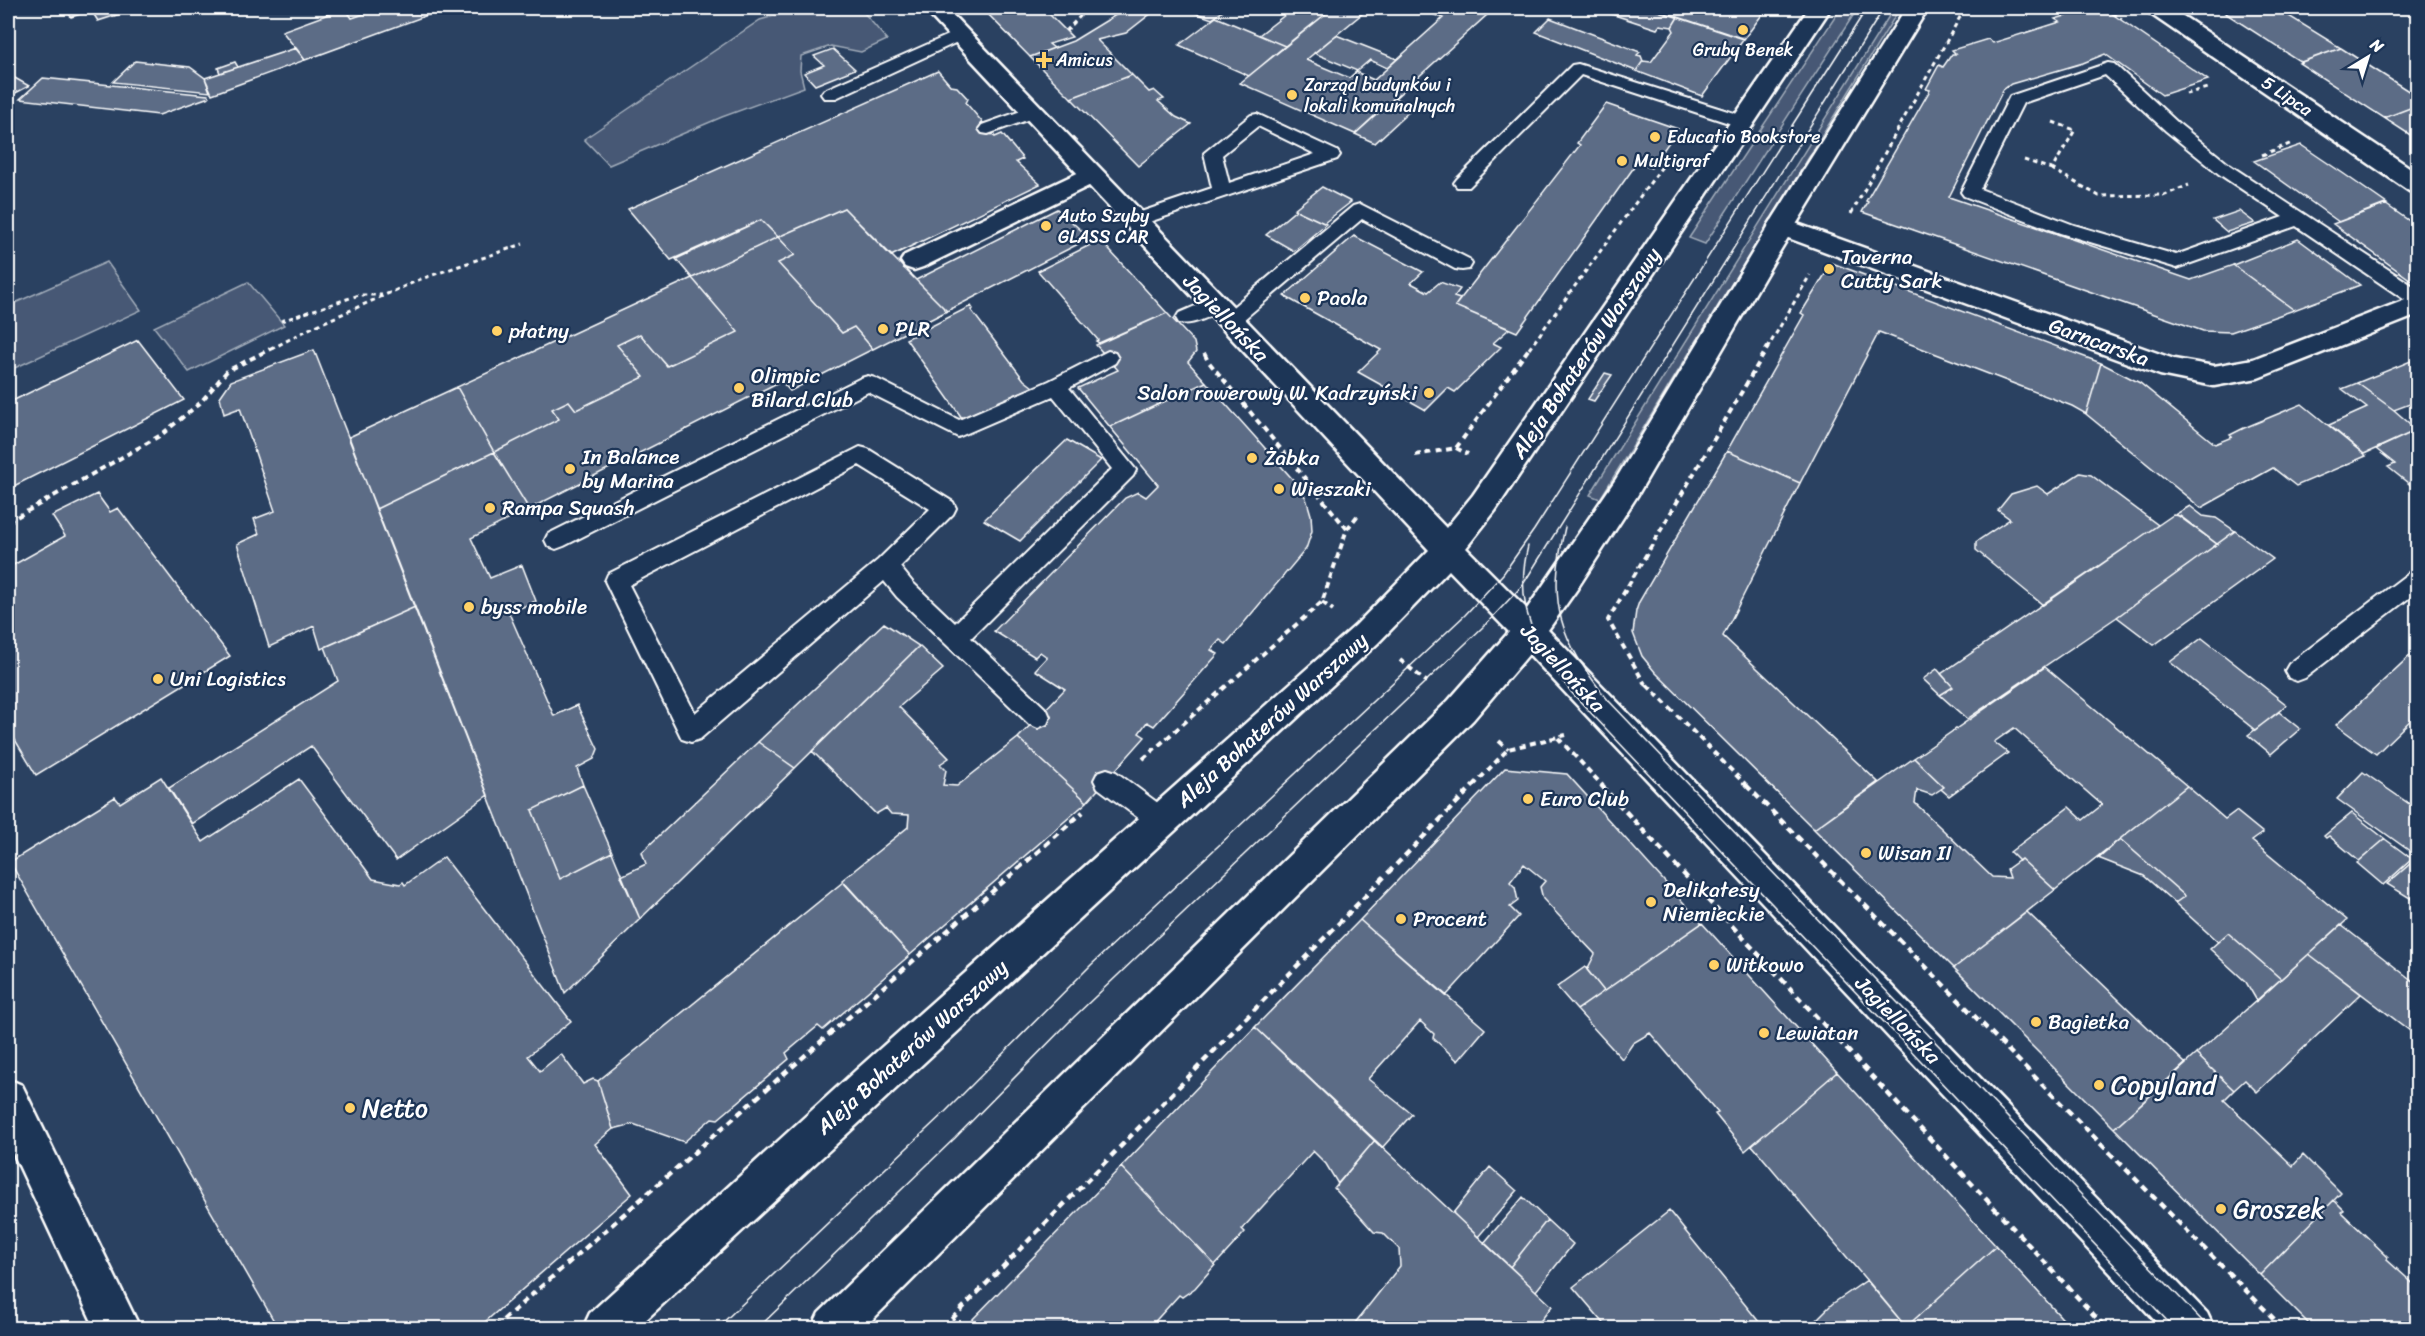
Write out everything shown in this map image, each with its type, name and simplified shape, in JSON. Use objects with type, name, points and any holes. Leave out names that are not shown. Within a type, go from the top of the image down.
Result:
[{"type":"street","name":"Jagiellońska","points":[[934,8],[1133,221],[1447,550],[1530,633],[2192,1329]]},
{"type":"street","name":"Aleja Bohaterów Warszawy","points":[[605,1329],[1367,634],[1447,550],[1484,503],[1820,8]]},
{"type":"street","points":[[834,1329],[1461,710],[1530,633],[1617,505],[1781,226],[1917,8]]},
{"type":"street","name":"5 Lipca","points":[[2157,8],[2418,185]]},
{"type":"street","points":[[914,261],[1090,175]]},
{"type":"street","name":"Garncarska","points":[[1781,226],[2170,368],[2201,375],[2225,375],[2258,368],[2418,304]]},
{"type":"street","points":[[8,1099],[118,1329]]},
{"type":"lane","points":[[830,94],[960,36]]},
{"type":"lane","points":[[2298,219],[2177,262],[2067,230],[1970,192],[2016,100],[2108,68],[2172,127],[2225,170],[2418,299]]},
{"type":"lane","points":[[1463,183],[1578,69],[1744,123]]},
{"type":"lane","points":[[988,129],[1032,112]]},
{"type":"lane","points":[[1133,221],[1331,155],[1257,119],[1213,153],[1222,191]]},
{"type":"lane","points":[[1186,318],[1221,313],[1360,210],[1462,264]]},
{"type":"lane","points":[[556,540],[868,382],[958,429],[1056,386],[1108,358]]},
{"type":"lane","points":[[955,638],[1125,470],[1056,386]]},
{"type":"lane","points":[[860,455],[945,508],[886,566],[691,731],[616,581],[860,455]]},
{"type":"lane","points":[[886,566],[905,590],[1038,717]]},
{"type":"lane","points":[[2297,671],[2418,578]]},
{"type":"lane","points":[[1111,782],[1161,820]]},
{"type":"path","points":[[1066,32],[1087,8]]},
{"type":"path","points":[[1847,220],[1965,8]]},
{"type":"path","points":[[2013,107],[2075,130],[2052,169],[2098,196],[2165,195],[2298,140]]},
{"type":"path","points":[[8,522],[75,482],[162,435],[200,403],[227,371],[313,327],[421,279],[523,244]]},
{"type":"path","points":[[1811,274],[1608,620],[1647,685],[2283,1329]]},
{"type":"path","points":[[280,321],[359,295],[386,295]]},
{"type":"path","points":[[1208,361],[1347,529]]},
{"type":"path","points":[[494,1329],[1111,782],[1322,602],[1347,529],[1362,510]]},
{"type":"path","points":[[1647,535],[1656,539]]},
{"type":"path","points":[[1395,656],[1431,685]]},
{"type":"path","points":[[1638,691],[1647,685]]},
{"type":"path","points":[[943,1329],[1414,848],[1508,748],[1558,738],[1572,732]]},
{"type":"path","points":[[1558,738],[2106,1329]]},
{"type":"path","points":[[1499,741],[1508,748]]},
{"type":"shaded area","points":[[802,8],[860,8],[887,40],[861,52],[831,46],[801,56],[800,71],[804,87],[722,117],[609,165],[584,139],[760,20]]},
{"type":"shaded area","points":[[1841,8],[1858,8],[1705,244],[1689,238]]},
{"type":"shaded area","points":[[1894,8],[1900,8],[1600,499],[1590,495]]},
{"type":"shaded area","points":[[107,262],[141,310],[8,371],[8,306]]},
{"type":"shaded area","points":[[248,282],[284,325],[189,372],[154,327]]},
{"type":"building","points":[[66,8],[99,8],[71,17]]},
{"type":"building","points":[[123,8],[126,12],[98,21],[91,10]]},
{"type":"building","points":[[345,8],[352,18],[381,8],[432,8],[436,12],[305,60],[282,31]]},
{"type":"building","points":[[982,8],[1043,8],[1072,37],[1049,44],[1054,48],[1030,57]]},
{"type":"building","points":[[1127,8],[1158,8],[1126,33],[1097,40],[1132,75],[1071,98],[1030,57],[1073,41]]},
{"type":"building","points":[[1182,8],[1227,8],[1212,19]]},
{"type":"building","points":[[1294,8],[1333,8],[1285,46],[1259,35]]},
{"type":"building","points":[[1333,8],[1369,8],[1306,60],[1349,78],[1356,72],[1374,80],[1443,18],[1416,8],[1468,8],[1487,15],[1355,134],[1240,83]]},
{"type":"building","points":[[1593,8],[1649,8],[1678,17],[1672,27],[1660,25],[1657,29]]},
{"type":"building","points":[[1649,8],[1767,8],[1744,39]]},
{"type":"building","points":[[2242,8],[2276,8],[2341,48],[2301,62],[2225,13]]},
{"type":"building","points":[[2090,9],[2094,12],[2105,9],[2208,80],[2162,95],[2105,54],[2083,63],[2011,84],[2003,90],[1949,197],[2191,280],[2233,265],[2294,310],[2231,332],[2203,331],[1862,212],[1868,202],[1866,201],[1930,90],[1926,89],[1939,65],[1943,67],[1952,54],[1956,54],[1952,50],[1988,39],[1993,43],[2060,22],[2055,19]]},
{"type":"building","points":[[1216,17],[1285,46],[1249,76],[1179,45]]},
{"type":"building","points":[[1678,17],[1744,39],[1702,96],[1636,71],[1643,61],[1651,62],[1674,31],[1672,27]]},
{"type":"building","points":[[1550,18],[1640,52],[1637,55],[1641,56],[1643,61],[1636,71],[1536,32]]},
{"type":"building","points":[[1336,35],[1397,59],[1387,68],[1370,60],[1357,71],[1314,53]]},
{"type":"building","points":[[296,48],[305,60],[212,94],[205,78]]},
{"type":"building","points":[[2341,48],[2418,97],[2418,105],[2384,118],[2299,63]]},
{"type":"building","points":[[833,49],[855,69],[815,85],[804,73],[824,65],[814,56]]},
{"type":"building","points":[[135,61],[190,67],[205,78],[210,92],[113,82]]},
{"type":"building","points":[[235,62],[238,67],[220,73],[218,68]]},
{"type":"building","points":[[938,71],[951,86],[957,87],[968,99],[966,103],[995,137],[1002,134],[1023,159],[1016,162],[1040,184],[891,256],[844,208],[778,237],[761,220],[671,260],[628,209]]},
{"type":"building","points":[[1132,75],[1149,92],[1154,90],[1164,99],[1158,101],[1176,117],[1191,124],[1138,166],[1071,98]]},
{"type":"building","points":[[13,77],[29,86],[8,97],[8,80]]},
{"type":"building","points":[[43,78],[208,95],[209,97],[159,115],[20,99]]},
{"type":"building","points":[[1394,98],[1414,107],[1375,143],[1355,134]]},
{"type":"building","points":[[1606,104],[1678,129],[1651,168],[1637,163],[1517,332],[1455,306],[1580,145],[1577,143]]},
{"type":"building","points":[[2418,105],[2418,140],[2384,118]]},
{"type":"building","points":[[2301,145],[2387,204],[2339,222],[2254,161]]},
{"type":"building","points":[[1322,187],[1351,202],[1324,223],[1294,209]]},
{"type":"building","points":[[2385,204],[2418,227],[2418,285],[2333,224]]},
{"type":"building","points":[[844,208],[947,311],[873,349],[854,327],[842,333],[778,263],[795,255],[778,237]]},
{"type":"building","points":[[1057,209],[1090,238],[947,311],[916,280]]},
{"type":"building","points":[[1296,210],[1326,224],[1294,251],[1266,235]]},
{"type":"building","points":[[2239,211],[2255,223],[2227,232],[2213,220]]},
{"type":"building","points":[[761,220],[778,237],[692,278],[676,259]]},
{"type":"building","points":[[1354,236],[1423,272],[1411,283],[1428,292],[1440,282],[1460,289],[1454,297],[1460,299],[1455,306],[1509,329],[1493,343],[1501,347],[1455,392],[1448,388],[1426,410],[1358,372],[1381,350],[1284,296]]},
{"type":"building","points":[[778,237],[795,255],[778,263],[842,333],[854,327],[873,349],[790,391],[781,381],[529,509],[494,452],[559,419],[552,409],[569,401],[576,410],[644,377],[617,345],[640,334],[667,366],[738,332],[692,278]]},
{"type":"building","points":[[2298,239],[2360,285],[2294,310],[2233,265]]},
{"type":"building","points":[[1100,240],[1167,313],[1099,343],[1038,271]]},
{"type":"building","points":[[1832,263],[2101,363],[2086,414],[2072,406],[1879,332],[1800,483],[1727,451],[1804,315],[1801,313]]},
{"type":"building","points":[[692,278],[738,332],[667,366],[640,334],[617,345],[644,377],[576,410],[569,401],[552,409],[559,419],[494,452],[457,387]]},
{"type":"building","points":[[971,306],[973,309],[971,310],[1024,380],[1033,387],[962,418],[906,339]]},
{"type":"building","points":[[1167,313],[1194,342],[1196,352],[1188,362],[1206,382],[1110,427],[1078,388],[1118,370],[1096,345]]},
{"type":"building","points":[[138,340],[184,400],[8,489],[8,403]]},
{"type":"building","points":[[314,350],[415,607],[321,649],[314,626],[269,647],[237,544],[259,534],[254,519],[275,511],[240,408],[224,414],[220,397],[231,381]]},
{"type":"building","points":[[2418,358],[2418,401],[2394,410],[2357,383]]},
{"type":"building","points":[[2101,363],[2140,383],[2215,444],[2232,437],[2230,435],[2244,428],[2302,404],[2366,456],[2296,486],[2273,468],[2201,508],[2086,414]]},
{"type":"building","points":[[1605,373],[1612,375],[1594,401],[1588,399]]},
{"type":"building","points":[[1206,382],[1296,483],[1306,498],[1311,515],[1312,531],[1306,549],[1226,644],[1220,640],[1211,650],[1218,654],[1154,726],[1147,722],[1139,733],[1145,737],[1087,802],[1018,738],[1065,689],[1035,670],[1047,657],[1040,652],[1035,657],[994,631],[1125,498],[1138,492],[1146,497],[1158,485],[1110,427]]},
{"type":"building","points":[[2357,383],[2417,430],[2364,454],[2329,425],[2367,408],[2342,389]]},
{"type":"building","points":[[457,387],[494,452],[376,509],[349,437]]},
{"type":"building","points":[[2418,430],[2418,491],[2388,467],[2395,464],[2376,449]]},
{"type":"building","points":[[1067,440],[1101,460],[1020,541],[984,520]]},
{"type":"building","points":[[1727,451],[1800,483],[1723,636],[1878,782],[1814,829],[1655,672],[1642,656],[1633,633],[1639,602]]},
{"type":"building","points":[[494,452],[529,509],[471,538],[490,578],[522,565],[536,601],[509,613],[554,716],[577,705],[598,749],[594,759],[577,768],[583,785],[532,810],[560,879],[612,852],[640,919],[565,993],[376,509]]},
{"type":"building","points":[[2080,473],[2091,475],[2158,525],[2043,605],[1976,550],[1976,542],[2010,519],[1998,510],[2011,494],[2037,486],[2048,494]]},
{"type":"building","points":[[97,494],[110,512],[118,508],[230,656],[36,775],[8,728],[8,568],[65,536],[52,516]]},
{"type":"building","points":[[2190,506],[2203,516],[2216,518],[2235,531],[2217,544],[2176,514]]},
{"type":"building","points":[[2173,515],[2180,516],[2217,544],[2117,617],[1967,719],[1940,695],[1953,687],[1941,674]]},
{"type":"building","points":[[2235,531],[2273,559],[2154,645],[2117,617]]},
{"type":"building","points":[[415,607],[488,795],[396,860],[311,746],[192,824],[169,788],[338,681],[325,647]]},
{"type":"building","points":[[884,623],[919,646],[795,768],[758,742]]},
{"type":"building","points":[[2202,638],[2287,705],[2255,730],[2170,662]]},
{"type":"building","points":[[919,646],[943,669],[899,707],[949,758],[940,764],[946,770],[943,785],[957,786],[1018,738],[1087,802],[910,955],[842,880],[908,827],[909,815],[891,814],[886,808],[876,814],[812,751]]},
{"type":"building","points":[[2414,652],[2418,654],[2418,713],[2376,754],[2336,725]]},
{"type":"building","points":[[2045,667],[2187,786],[2055,890],[2010,852],[2069,807],[2083,820],[2102,805],[2014,728],[1994,742],[2008,753],[1949,796],[1941,789],[1944,787],[1914,758]]},
{"type":"building","points":[[1937,669],[1953,687],[1940,695],[1923,679]]},
{"type":"building","points":[[2279,712],[2300,729],[2271,754],[2248,735]]},
{"type":"building","points":[[758,742],[795,768],[640,919],[621,876],[646,864],[642,852]]},
{"type":"building","points":[[1914,758],[1944,787],[1932,795],[1917,790],[1915,803],[1992,877],[2010,878],[2007,869],[2021,859],[2055,890],[1954,968],[1814,829]]},
{"type":"building","points":[[1505,768],[1567,774],[1702,923],[1604,991],[1587,970],[1595,954],[1543,899],[1540,887],[1545,881],[1524,864],[1510,882],[1515,887],[1518,901],[1510,907],[1519,916],[1446,996],[1360,920]]},
{"type":"building","points":[[2363,772],[2418,810],[2418,849],[2414,854],[2337,799]]},
{"type":"building","points":[[161,777],[203,842],[299,779],[373,879],[400,884],[403,882],[405,885],[444,857],[571,1021],[528,1056],[540,1071],[561,1054],[583,1084],[593,1079],[598,1081],[613,1129],[595,1144],[632,1194],[478,1328],[278,1328],[10,862],[115,797],[120,803]]},
{"type":"building","points":[[583,785],[612,852],[560,879],[532,810]]},
{"type":"building","points":[[2187,786],[2225,819],[2236,811],[2263,833],[2252,841],[2347,920],[2281,979],[2228,933],[2218,942],[2175,903],[2185,896],[2120,839]]},
{"type":"building","points":[[2352,813],[2385,839],[2359,861],[2329,836],[2326,838],[2324,836]]},
{"type":"building","points":[[2120,839],[2185,896],[2175,903],[2144,876],[2098,858]]},
{"type":"building","points":[[2385,839],[2412,859],[2383,885],[2357,863]]},
{"type":"building","points":[[2418,857],[2418,903],[2387,884]]},
{"type":"building","points":[[843,882],[910,955],[823,1030],[818,1026],[786,1053],[789,1059],[718,1119],[712,1118],[684,1142],[633,1124],[613,1129],[598,1081]]},
{"type":"building","points":[[2027,912],[2186,1064],[2114,1128],[1954,968]]},
{"type":"building","points":[[1360,920],[1485,1029],[1458,1061],[1433,1038],[1434,1034],[1420,1021],[1368,1079],[1412,1114],[1382,1148],[1255,1027]]},
{"type":"building","points":[[1702,923],[1837,1072],[1745,1151],[1715,1114],[1718,1113],[1650,1033],[1633,1043],[1622,1059],[1577,1010]]},
{"type":"building","points":[[2341,925],[2418,985],[2418,1037],[2309,954]]},
{"type":"building","points":[[2228,933],[2281,979],[2257,1001],[2246,982],[2210,949]]},
{"type":"building","points":[[2309,954],[2361,994],[2257,1092],[2245,1080],[2234,1090],[2196,1054]]},
{"type":"building","points":[[1585,967],[1604,991],[1577,1010],[1557,987]]},
{"type":"building","points":[[1255,1027],[1375,1140],[1338,1184],[1326,1164],[1313,1151],[1242,1229],[1245,1232],[1215,1265],[1121,1167]]},
{"type":"building","points":[[2196,1054],[2234,1090],[2224,1100],[2293,1166],[2303,1155],[2341,1193],[2260,1275],[2114,1128]]},
{"type":"building","points":[[1837,1072],[1996,1246],[1906,1327],[1752,1145]]},
{"type":"building","points":[[1375,1140],[1552,1306],[1535,1328],[1351,1328],[1400,1266],[1399,1249],[1383,1233],[1374,1232],[1334,1188]]},
{"type":"building","points":[[1121,1167],[1215,1265],[1195,1288],[1182,1297],[1179,1295],[1149,1328],[972,1328],[968,1324]]},
{"type":"building","points":[[1490,1167],[1517,1191],[1478,1237],[1453,1213]]},
{"type":"building","points":[[1523,1197],[1547,1220],[1510,1267],[1484,1243]]},
{"type":"building","points":[[2334,1200],[2344,1210],[2341,1212],[2388,1257],[2387,1260],[2418,1288],[2418,1328],[2313,1328],[2260,1275]]},
{"type":"building","points":[[1669,1211],[1764,1328],[1608,1328],[1573,1287]]},
{"type":"building","points":[[1547,1220],[1573,1244],[1536,1291],[1510,1267]]},
{"type":"building","points":[[1996,1246],[2071,1328],[1905,1328],[1906,1327]]},
{"type":"building","points":[[1867,1280],[1905,1328],[1808,1328],[1832,1304]]},
{"type":"tram line","points":[[717,1328],[946,1111],[1091,965],[1465,615],[1503,574],[1534,530],[1867,8]]},
{"type":"tram line","points":[[1523,584],[1884,8]]},
{"type":"tram line","points":[[1565,527],[1557,578],[1561,619],[1578,658],[1608,700],[2209,1328]]},
{"type":"tram line","points":[[1523,584],[1528,546]]},
{"type":"tram line","points":[[758,1328],[955,1138],[1074,1017],[1485,625],[1523,584]]},
{"type":"tram line","points":[[1523,584],[1526,607],[1538,642],[1572,693],[2174,1328]]},
{"type":"place","name":"Gruby Benek","points":[[1743,30]]},
{"type":"place","name":"Amicus","points":[[1044,60]]},
{"type":"place","name":"Zarząd budynków i lokali komunalnych","points":[[1292,95]]},
{"type":"place","name":"Educatio Bookstore","points":[[1655,137]]},
{"type":"place","name":"Multigraf","points":[[1622,161]]},
{"type":"place","name":"Auto Szyby GLASS CAR","points":[[1046,226]]},
{"type":"place","name":"Taverna Cutty Sark","points":[[1829,269]]},
{"type":"place","name":"Paola","points":[[1305,298]]},
{"type":"place","name":"PLR","points":[[883,329]]},
{"type":"place","name":"płatny","points":[[497,331]]},
{"type":"place","name":"Olimpic Bilard Club","points":[[739,388]]},
{"type":"place","name":"Salon rowerowy W. Kadrzyński","points":[[1429,393]]},
{"type":"place","name":"Żabka","points":[[1252,458]]},
{"type":"place","name":"In Balance by Marina","points":[[570,469]]},
{"type":"place","name":"Wieszaki","points":[[1279,489]]},
{"type":"place","name":"Rampa Squash","points":[[490,508]]},
{"type":"place","name":"byss mobile","points":[[469,607]]},
{"type":"place","name":"Uni Logistics","points":[[158,679]]},
{"type":"place","name":"Euro Club","points":[[1528,799]]},
{"type":"place","name":"Wisan II","points":[[1866,853]]},
{"type":"place","name":"Delikatesy Niemieckie","points":[[1651,902]]},
{"type":"place","name":"Procent","points":[[1401,919]]},
{"type":"place","name":"Witkowo","points":[[1714,965]]},
{"type":"place","name":"Bagietka","points":[[2036,1022]]},
{"type":"place","name":"Lewiatan","points":[[1764,1033]]},
{"type":"place","name":"Copyland","points":[[2099,1085]]},
{"type":"place","name":"Netto","points":[[350,1108]]},
{"type":"place","name":"Groszek","points":[[2221,1209]]}]
